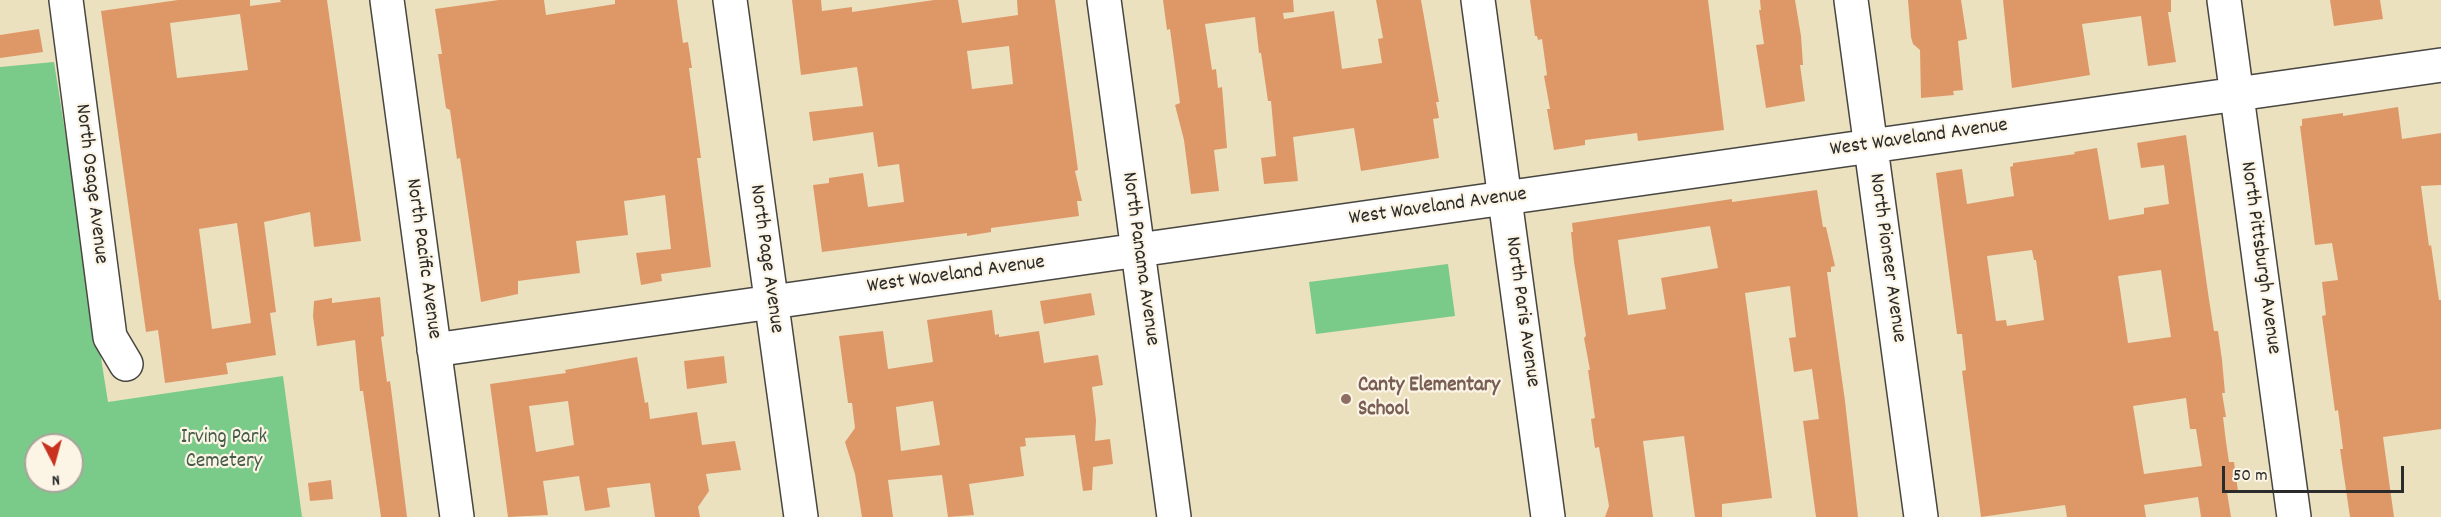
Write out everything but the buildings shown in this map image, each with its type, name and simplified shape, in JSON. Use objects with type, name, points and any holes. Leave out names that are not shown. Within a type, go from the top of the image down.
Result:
[{"type":"street","name":"North Osage Avenue","points":[[66,0],[110,337],[126,364]]},
{"type":"street","name":"North Pacific Avenue","points":[[387,0],[457,517]]},
{"type":"street","name":"North Page Avenue","points":[[730,0],[801,517]]},
{"type":"street","name":"North Panama Avenue","points":[[1104,0],[1174,517]]},
{"type":"street","name":"North Paris Avenue","points":[[1478,0],[1548,517]]},
{"type":"street","name":"North Pioneer Avenue","points":[[1851,0],[1921,517]]},
{"type":"street","name":"North Pittsburgh Avenue","points":[[2223,0],[2294,517]]},
{"type":"street","name":"West Waveland Avenue","points":[[434,350],[2441,65]]},
{"type":"green space","name":"Irving Park Cemetery","points":[[54,62],[108,402],[283,376],[302,517],[0,517],[0,67]]},
{"type":"green space","points":[[1448,264],[1455,316],[1316,334],[1309,282]]},
{"type":"place","name":"Canty Elementary School","points":[[1346,399]]}]
